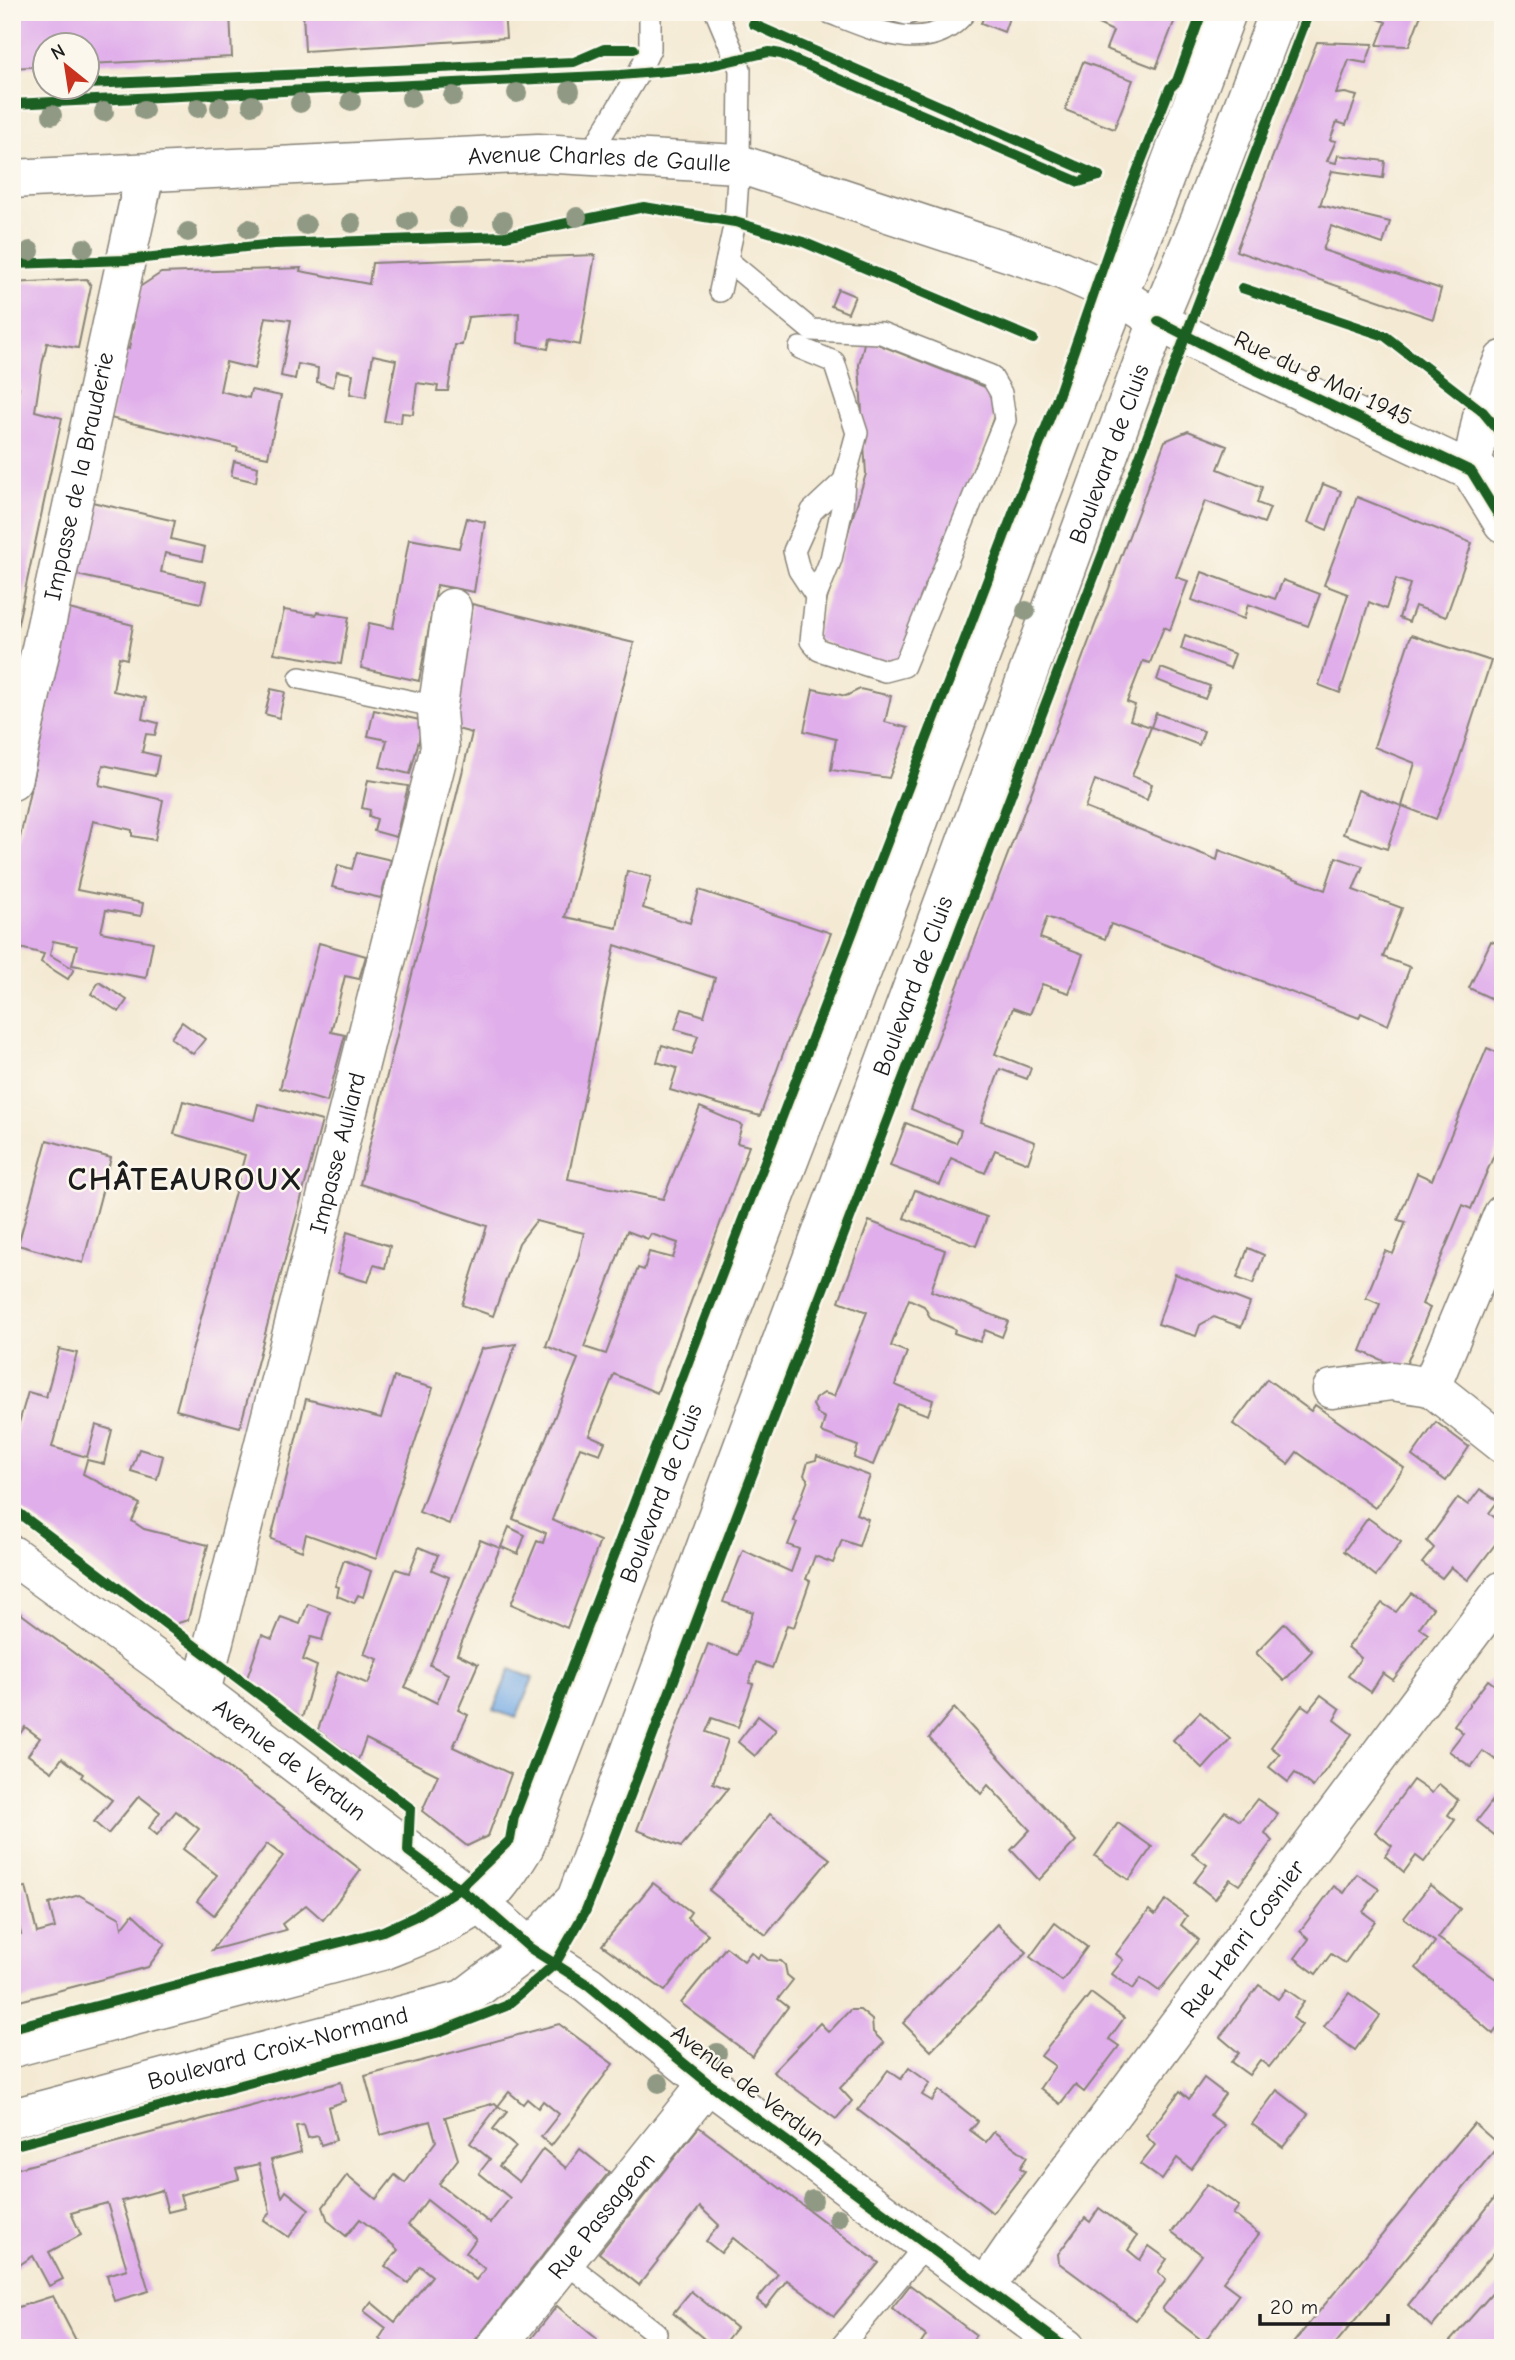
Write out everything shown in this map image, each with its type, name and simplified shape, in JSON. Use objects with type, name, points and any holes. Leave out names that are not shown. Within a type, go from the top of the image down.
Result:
[{"type":"main road","name":"Boulevard de Cluis","points":[[480,1904],[513,1866],[525,1846],[1227,12]]},
{"type":"main road","name":"Boulevard de Cluis","points":[[530,1948],[576,1899],[1158,321],[1200,220],[1279,12]]},
{"type":"main road","name":"Avenue Charles de Gaulle","points":[[12,179],[538,153],[738,164],[1062,270],[1119,295],[1158,321]]},
{"type":"main road","name":"Impasse de la Brauderie","points":[[12,781],[145,173]]},
{"type":"main road","name":"Rue du 8 Mai 1945","points":[[1158,321],[1222,354],[1487,477]]},
{"type":"main road","points":[[1503,360],[1483,412],[1487,477],[1503,523]]},
{"type":"main road","name":"Impasse Auliard","points":[[201,1692],[440,748],[438,707],[452,608]]},
{"type":"main road","points":[[1431,1387],[1503,1214]]},
{"type":"main road","points":[[1332,1389],[1392,1381],[1431,1387],[1503,1444]]},
{"type":"main road","name":"Avenue de Verdun","points":[[12,1555],[201,1692],[480,1904],[530,1948],[588,1985],[708,2083],[1066,2348]]},
{"type":"main road","name":"Rue Henri Cosnier","points":[[985,2288],[1035,2216],[1503,1590]]},
{"type":"main road","points":[[12,2048],[385,1950],[429,1933],[480,1904]]},
{"type":"main road","name":"Boulevard Croix-Normand","points":[[12,2118],[463,1998],[530,1948]]},
{"type":"main road","name":"Rue Passageon","points":[[495,2348],[708,2083]]},
{"type":"lane","points":[[589,156],[650,49],[650,12]]},
{"type":"lane","points":[[716,12],[740,69],[735,222],[720,291]]},
{"type":"lane","points":[[828,12],[895,36],[930,37],[950,28],[965,12]]},
{"type":"lane","points":[[900,12],[906,15],[912,12]]},
{"type":"lane","points":[[727,260],[811,330],[881,333],[992,376],[1002,393],[1005,420],[904,666],[885,671],[819,650],[811,641],[816,596],[831,559],[842,508],[844,481],[857,433],[834,362],[800,348]]},
{"type":"lane","points":[[816,596],[799,570],[794,551],[813,511],[844,481]]},
{"type":"lane","points":[[300,678],[438,707]]},
{"type":"lane","points":[[840,2348],[926,2245]]},
{"type":"lane","points":[[564,2262],[656,2333]]},
{"type":"water","points":[[510,1669],[533,1678],[516,1718],[493,1710]]},
{"type":"building","points":[[12,12],[230,12],[232,57],[102,63],[102,32],[32,32],[32,67],[12,68]]},
{"type":"building","points":[[303,12],[504,12],[506,38],[305,51]]},
{"type":"building","points":[[986,12],[1011,12],[1004,32],[981,23]]},
{"type":"building","points":[[1103,12],[1178,12],[1156,68],[1106,49],[1113,31],[1098,24]]},
{"type":"building","points":[[1361,12],[1422,12],[1409,46],[1377,45],[1386,22]]},
{"type":"building","points":[[1317,42],[1373,44],[1366,63],[1349,60],[1336,94],[1357,96],[1346,125],[1337,122],[1330,140],[1336,141],[1327,161],[1336,163],[1338,155],[1385,161],[1383,178],[1332,171],[1320,205],[1390,222],[1383,244],[1331,226],[1323,250],[1441,289],[1433,319],[1236,251]]},
{"type":"building","points":[[1083,62],[1133,80],[1114,129],[1065,110]]},
{"type":"building","points":[[595,255],[580,345],[550,339],[548,349],[518,343],[519,313],[468,317],[462,345],[455,345],[448,391],[437,391],[438,386],[417,383],[413,414],[402,413],[401,423],[384,421],[396,360],[373,355],[366,397],[350,394],[353,374],[337,371],[333,387],[317,382],[318,368],[298,364],[295,379],[281,376],[291,320],[266,317],[255,369],[226,362],[220,391],[249,398],[251,390],[281,396],[268,457],[110,418],[125,347],[129,349],[134,322],[130,321],[138,288],[161,273],[301,268],[300,271],[369,284],[372,263]]},
{"type":"building","points":[[87,279],[91,286],[78,348],[47,343],[42,365],[35,411],[62,418],[12,651],[12,425],[19,387],[12,386],[12,283]]},
{"type":"building","points":[[838,289],[855,296],[848,313],[831,306]]},
{"type":"building","points":[[865,339],[990,389],[996,411],[902,662],[868,661],[815,638],[866,474],[859,365]]},
{"type":"building","points":[[1188,431],[1227,446],[1218,469],[1262,487],[1257,503],[1270,508],[1264,523],[1205,501],[1176,577],[1188,581],[1170,630],[1164,627],[1150,663],[1143,661],[1127,702],[1135,705],[1130,720],[1151,727],[1132,776],[1152,784],[1147,800],[1095,780],[1085,808],[1217,860],[1219,850],[1325,890],[1336,857],[1363,866],[1353,890],[1402,908],[1383,957],[1410,967],[1388,1025],[1361,1013],[1359,1018],[1111,924],[1105,939],[1047,917],[1040,938],[1083,954],[1069,993],[1042,984],[1030,1014],[1013,1008],[995,1054],[1031,1068],[1027,1079],[1000,1069],[981,1122],[1035,1142],[1028,1163],[995,1150],[985,1173],[951,1158],[940,1185],[890,1166],[906,1123],[956,1143],[959,1137],[961,1130],[911,1109],[1165,441]]},
{"type":"building","points":[[234,461],[258,467],[256,482],[231,476]]},
{"type":"building","points":[[1323,484],[1341,491],[1327,530],[1308,522]]},
{"type":"building","points":[[1357,497],[1472,543],[1446,617],[1415,606],[1409,622],[1399,618],[1410,584],[1396,579],[1386,609],[1369,602],[1340,693],[1319,685],[1348,594],[1324,585]]},
{"type":"building","points":[[92,502],[175,521],[171,539],[205,547],[202,561],[165,553],[161,572],[206,582],[201,603],[77,575]]},
{"type":"building","points":[[467,518],[485,522],[474,592],[437,585],[419,681],[361,668],[369,623],[393,628],[409,539],[459,548]]},
{"type":"building","points":[[1202,572],[1275,599],[1283,580],[1320,594],[1308,626],[1248,604],[1244,619],[1192,600]]},
{"type":"building","points":[[472,604],[634,643],[565,917],[617,928],[627,871],[651,877],[643,908],[690,923],[699,890],[831,933],[760,1116],[670,1090],[677,1068],[657,1062],[662,1045],[692,1054],[698,1036],[675,1029],[682,1009],[704,1016],[715,978],[615,945],[568,1179],[663,1199],[700,1107],[742,1125],[737,1143],[749,1146],[657,1393],[614,1374],[589,1435],[605,1442],[600,1454],[580,1447],[552,1520],[600,1541],[567,1628],[511,1604],[537,1541],[543,1543],[546,1533],[513,1519],[578,1359],[546,1346],[578,1258],[584,1233],[536,1221],[519,1243],[493,1316],[462,1305],[487,1226],[360,1184],[472,733],[450,727]],"holes":[[[627,1231],[648,1239],[651,1234],[678,1243],[673,1258],[649,1252],[644,1270],[638,1268],[606,1354],[584,1347]]]},
{"type":"building","points":[[69,609],[133,625],[127,659],[119,657],[113,691],[146,698],[142,719],[158,723],[155,735],[146,734],[142,752],[159,756],[155,776],[103,765],[99,785],[163,800],[155,840],[132,836],[132,830],[93,821],[77,890],[143,903],[141,916],[106,910],[101,932],[153,942],[146,978],[72,965],[77,946],[53,941],[50,955],[74,969],[68,979],[41,962],[44,954],[12,946],[12,875]]},
{"type":"building","points":[[284,610],[349,617],[341,664],[274,653]]},
{"type":"building","points":[[1185,635],[1235,654],[1230,668],[1181,649]]},
{"type":"building","points":[[1411,635],[1491,661],[1455,772],[1436,819],[1402,806],[1415,763],[1374,747]]},
{"type":"building","points":[[1161,668],[1210,686],[1205,699],[1157,680]]},
{"type":"building","points":[[271,689],[285,692],[279,718],[265,714]]},
{"type":"building","points":[[813,689],[846,696],[860,689],[891,696],[885,722],[908,728],[889,778],[831,770],[836,739],[804,731]]},
{"type":"building","points":[[374,710],[424,721],[410,774],[380,767],[387,740],[368,736]]},
{"type":"building","points":[[1156,713],[1204,731],[1199,745],[1151,727]]},
{"type":"building","points":[[368,780],[408,786],[396,837],[374,831],[377,819],[369,816],[370,810],[362,808]]},
{"type":"building","points":[[1358,790],[1402,806],[1387,849],[1343,834]]},
{"type":"building","points":[[357,852],[391,860],[381,898],[332,887],[338,865],[352,869]]},
{"type":"building","points":[[1491,941],[1503,946],[1503,1004],[1469,988]]},
{"type":"building","points":[[319,943],[366,956],[359,979],[345,976],[331,1032],[345,1035],[327,1102],[280,1088]]},
{"type":"building","points":[[99,982],[127,1000],[119,1012],[91,994]]},
{"type":"building","points":[[182,1022],[205,1039],[193,1054],[171,1038]]},
{"type":"building","points":[[1487,1048],[1503,1055],[1503,1134],[1471,1209],[1463,1205],[1422,1304],[1430,1308],[1404,1370],[1361,1351],[1380,1304],[1366,1298],[1385,1251],[1393,1254],[1406,1222],[1398,1220],[1417,1173],[1432,1180]]},
{"type":"building","points":[[183,1101],[254,1120],[258,1104],[322,1121],[240,1427],[176,1410],[245,1155],[174,1134]]},
{"type":"building","points":[[47,1140],[111,1158],[83,1263],[18,1245]]},
{"type":"building","points":[[915,1190],[987,1217],[976,1246],[904,1218]]},
{"type":"building","points":[[869,1221],[945,1250],[931,1291],[1008,1321],[1002,1337],[985,1330],[980,1342],[954,1333],[955,1329],[931,1319],[924,1306],[909,1299],[891,1346],[907,1352],[895,1385],[933,1400],[928,1415],[898,1404],[873,1465],[854,1458],[858,1446],[821,1432],[825,1418],[818,1414],[813,1405],[815,1399],[824,1393],[834,1396],[867,1312],[839,1301]]},
{"type":"building","points":[[347,1232],[390,1246],[385,1268],[374,1265],[368,1282],[338,1273]]},
{"type":"building","points":[[1248,1248],[1264,1255],[1253,1284],[1237,1278]]},
{"type":"building","points":[[1175,1274],[1250,1303],[1241,1327],[1214,1317],[1200,1325],[1196,1336],[1158,1324]]},
{"type":"building","points":[[516,1344],[449,1524],[419,1512],[481,1349]]},
{"type":"building","points":[[59,1349],[77,1353],[52,1447],[87,1457],[96,1425],[112,1430],[104,1464],[87,1460],[83,1474],[140,1504],[132,1521],[144,1529],[208,1545],[188,1620],[175,1624],[12,1502],[12,1440],[28,1392],[46,1397]]},
{"type":"building","points":[[394,1377],[433,1388],[376,1559],[306,1534],[302,1551],[271,1539],[306,1399],[381,1418]]},
{"type":"building","points":[[1267,1379],[1311,1411],[1315,1405],[1404,1468],[1375,1508],[1297,1452],[1288,1464],[1233,1424]]},
{"type":"building","points":[[1436,1422],[1469,1447],[1446,1481],[1412,1456]]},
{"type":"building","points":[[139,1449],[163,1456],[157,1479],[131,1471]]},
{"type":"building","points":[[817,1456],[870,1476],[856,1514],[868,1519],[859,1546],[842,1540],[833,1563],[815,1556],[806,1579],[810,1581],[794,1627],[787,1625],[772,1668],[756,1662],[749,1683],[753,1684],[738,1727],[712,1718],[706,1732],[728,1740],[713,1783],[728,1789],[681,1847],[637,1830],[708,1644],[738,1655],[753,1612],[723,1602],[743,1550],[791,1572],[799,1549],[788,1545],[797,1522],[793,1520],[808,1480],[804,1475],[808,1462],[816,1460]]},
{"type":"building","points":[[1480,1489],[1498,1501],[1489,1513],[1503,1524],[1503,1534],[1468,1580],[1451,1567],[1442,1578],[1422,1563],[1434,1548],[1427,1541],[1458,1498],[1468,1505]]},
{"type":"building","points":[[1368,1518],[1401,1542],[1376,1576],[1344,1551]]},
{"type":"building","points":[[509,1527],[525,1535],[518,1554],[501,1547]]},
{"type":"building","points":[[480,1540],[500,1548],[457,1654],[478,1664],[458,1710],[468,1715],[453,1747],[511,1774],[488,1836],[467,1846],[422,1811],[438,1775],[366,1739],[358,1760],[318,1730],[338,1671],[368,1684],[378,1659],[364,1654],[396,1569],[409,1573],[419,1547],[438,1555],[432,1570],[449,1577],[405,1687],[437,1703],[448,1674],[430,1665]]},
{"type":"building","points":[[344,1560],[371,1571],[363,1597],[358,1595],[354,1603],[337,1596],[339,1587],[335,1586]]},
{"type":"building","points":[[1411,1593],[1433,1608],[1419,1628],[1428,1634],[1393,1680],[1383,1673],[1371,1692],[1348,1676],[1361,1658],[1348,1647],[1382,1603],[1396,1612]]},
{"type":"building","points":[[308,1604],[330,1612],[322,1640],[311,1637],[303,1660],[317,1666],[302,1718],[247,1678],[262,1635],[272,1639],[281,1617],[300,1624]]},
{"type":"building","points":[[12,1607],[273,1801],[361,1870],[323,1920],[306,1905],[282,1924],[286,1930],[212,1950],[283,1856],[267,1844],[214,1915],[197,1901],[217,1875],[183,1849],[199,1829],[176,1811],[157,1835],[149,1828],[160,1812],[139,1796],[108,1834],[94,1822],[112,1800],[81,1777],[83,1774],[62,1758],[52,1772],[28,1755],[40,1738],[25,1727],[19,1735],[12,1729]]},
{"type":"building","points":[[1285,1623],[1312,1651],[1284,1681],[1256,1653]]},
{"type":"building","points":[[1503,1678],[1503,1752],[1496,1760],[1483,1751],[1471,1767],[1449,1751],[1463,1733],[1454,1725],[1488,1680],[1496,1686]]},
{"type":"building","points":[[1321,1695],[1340,1709],[1334,1720],[1352,1734],[1313,1787],[1295,1773],[1288,1782],[1269,1767],[1280,1754],[1271,1747],[1302,1705],[1309,1710]]},
{"type":"building","points":[[954,1708],[1076,1841],[1039,1880],[1011,1850],[1030,1830],[988,1785],[981,1794],[929,1738]]},
{"type":"building","points":[[1200,1712],[1230,1739],[1203,1769],[1173,1740]]},
{"type":"building","points":[[758,1716],[776,1730],[755,1756],[738,1742]]},
{"type":"building","points":[[1413,1780],[1432,1793],[1439,1784],[1458,1800],[1448,1815],[1455,1820],[1424,1862],[1416,1856],[1404,1872],[1385,1856],[1392,1846],[1375,1832]]},
{"type":"building","points":[[1503,1787],[1503,1842],[1477,1821]]},
{"type":"building","points":[[1257,1799],[1278,1814],[1265,1833],[1272,1841],[1239,1885],[1230,1879],[1215,1899],[1194,1882],[1207,1865],[1192,1854],[1225,1811],[1240,1821]]},
{"type":"building","points":[[770,1814],[830,1859],[766,1935],[709,1890]]},
{"type":"building","points":[[1118,1823],[1152,1847],[1129,1880],[1095,1856]]},
{"type":"building","points":[[1357,1874],[1379,1889],[1363,1912],[1375,1921],[1345,1963],[1331,1954],[1316,1974],[1295,1958],[1309,1939],[1300,1931],[1334,1886],[1344,1893]]},
{"type":"building","points":[[653,1883],[691,1912],[687,1918],[708,1934],[665,1991],[602,1945]]},
{"type":"building","points":[[1430,1885],[1460,1909],[1438,1938],[1503,1984],[1503,2020],[1493,2034],[1416,1968],[1435,1942],[1404,1918]]},
{"type":"building","points":[[26,1887],[37,1933],[55,1928],[49,1904],[79,1895],[120,1918],[122,1928],[133,1914],[165,1944],[148,1967],[12,2003],[12,1936],[21,1934],[12,1890]]},
{"type":"building","points":[[1166,1900],[1187,1916],[1181,1925],[1199,1940],[1159,1991],[1141,1978],[1133,1989],[1112,1974],[1123,1960],[1116,1954],[1149,1910],[1155,1915]]},
{"type":"building","points":[[1055,1923],[1087,1947],[1062,1981],[1030,1957]]},
{"type":"building","points":[[997,1924],[1027,1952],[931,2051],[903,2023]]},
{"type":"building","points":[[726,1947],[744,1961],[751,1952],[758,1958],[760,1954],[768,1960],[781,1961],[785,1965],[787,1975],[793,1980],[778,1999],[788,2007],[752,2056],[681,2003]]},
{"type":"building","points":[[1259,1985],[1278,1999],[1286,1989],[1304,2002],[1293,2018],[1302,2025],[1269,2067],[1260,2060],[1249,2075],[1231,2062],[1239,2053],[1220,2037]]},
{"type":"building","points":[[1091,1993],[1124,2018],[1109,2039],[1119,2046],[1084,2092],[1075,2085],[1060,2104],[1040,2088],[1055,2066],[1041,2056]]},
{"type":"building","points":[[1349,1993],[1380,2016],[1355,2050],[1324,2027]]},
{"type":"building","points":[[850,2010],[860,2010],[872,2020],[873,2032],[884,2043],[840,2088],[852,2101],[836,2119],[773,2072],[820,2023],[829,2032]]},
{"type":"building","points":[[559,2024],[613,2064],[551,2146],[541,2137],[559,2114],[543,2101],[538,2108],[527,2099],[523,2104],[509,2092],[498,2106],[507,2112],[493,2129],[516,2147],[499,2166],[519,2182],[543,2149],[566,2168],[580,2149],[609,2172],[469,2348],[390,2348],[379,2339],[386,2328],[364,2311],[371,2302],[395,2322],[432,2276],[420,2266],[408,2283],[385,2266],[398,2250],[393,2245],[360,2219],[346,2236],[328,2221],[323,2207],[347,2175],[376,2199],[395,2175],[405,2183],[436,2141],[430,2121],[381,2135],[365,2076]],"holes":[[[495,2103],[498,2106],[470,2143],[490,2159],[479,2173],[510,2198],[490,2223],[439,2184],[458,2159],[445,2117]],[[427,2200],[476,2239],[466,2253],[485,2269],[476,2280],[408,2225]]]},
{"type":"building","points":[[909,2068],[930,2083],[922,2095],[932,2101],[939,2090],[978,2121],[970,2130],[986,2142],[994,2132],[1027,2157],[1020,2168],[1025,2171],[993,2213],[858,2110],[888,2070],[901,2079]]},
{"type":"building","points":[[1204,2078],[1225,2094],[1210,2115],[1224,2125],[1191,2169],[1177,2158],[1162,2180],[1140,2164],[1155,2145],[1146,2136],[1180,2091],[1189,2099]]},
{"type":"building","points":[[341,2082],[345,2101],[328,2107],[336,2140],[321,2145],[318,2136],[308,2138],[304,2125],[296,2126],[301,2152],[271,2160],[282,2197],[286,2191],[309,2209],[289,2237],[264,2220],[270,2212],[259,2164],[236,2169],[239,2179],[180,2195],[184,2208],[168,2212],[162,2190],[122,2201],[149,2291],[114,2301],[107,2275],[127,2269],[107,2203],[71,2213],[81,2235],[49,2252],[63,2279],[49,2286],[33,2256],[15,2268],[12,2262],[12,2170]]},
{"type":"building","points":[[1277,2090],[1308,2114],[1283,2147],[1252,2124]]},
{"type":"building","points":[[1474,2123],[1499,2145],[1416,2246],[1332,2348],[1289,2348]]},
{"type":"building","points":[[699,2127],[879,2263],[834,2316],[787,2280],[766,2307],[757,2300],[778,2274],[733,2238],[721,2253],[706,2241],[719,2225],[700,2207],[639,2285],[599,2253]]},
{"type":"building","points":[[1207,2184],[1239,2206],[1233,2214],[1259,2234],[1223,2282],[1239,2294],[1204,2342],[1162,2309],[1202,2255],[1172,2232]]},
{"type":"building","points":[[1503,2188],[1503,2242],[1432,2327],[1408,2305]]},
{"type":"building","points":[[1099,2208],[1137,2236],[1128,2250],[1140,2260],[1149,2246],[1167,2259],[1158,2272],[1166,2280],[1136,2320],[1059,2263],[1058,2254],[1085,2218],[1090,2222]]},
{"type":"building","points":[[1503,2281],[1503,2348],[1444,2348]]},
{"type":"building","points":[[910,2285],[976,2335],[967,2348],[918,2348],[926,2336],[892,2308]]},
{"type":"building","points":[[691,2291],[736,2328],[720,2348],[715,2348],[673,2313]]},
{"type":"building","points":[[53,2296],[80,2348],[20,2348],[12,2337],[12,2309]]},
{"type":"building","points":[[557,2306],[597,2339],[590,2348],[524,2348]]},
{"type":"cycle path","points":[[12,2028],[383,1931],[416,1916],[459,1889],[510,1840],[514,1817],[1058,396],[1130,189],[1170,88],[1177,81],[1202,12]]},
{"type":"cycle path","points":[[12,2146],[436,2033],[506,2006],[555,1964],[586,1910],[601,1872],[1309,12]]},
{"type":"cycle path","points":[[753,24],[1099,176]]},
{"type":"cycle path","points":[[102,83],[574,62],[604,49],[634,49]]},
{"type":"cycle path","points":[[12,104],[621,75],[699,68],[769,52],[781,54],[1079,182],[1099,176]]},
{"type":"cycle path","points":[[12,264],[126,260],[274,244],[505,236],[644,207],[735,222],[803,242],[1033,339]]},
{"type":"cycle path","points":[[1242,288],[1385,336],[1483,412],[1503,436]]},
{"type":"cycle path","points":[[1158,321],[1222,354],[1471,471],[1503,523]]},
{"type":"cycle path","points":[[12,1508],[410,1808],[408,1851],[480,1904],[530,1948],[588,1985],[708,2083],[1066,2348]]},
{"type":"district","name":"CHÂTEAUROUX","points":[[186,1179]]}]
